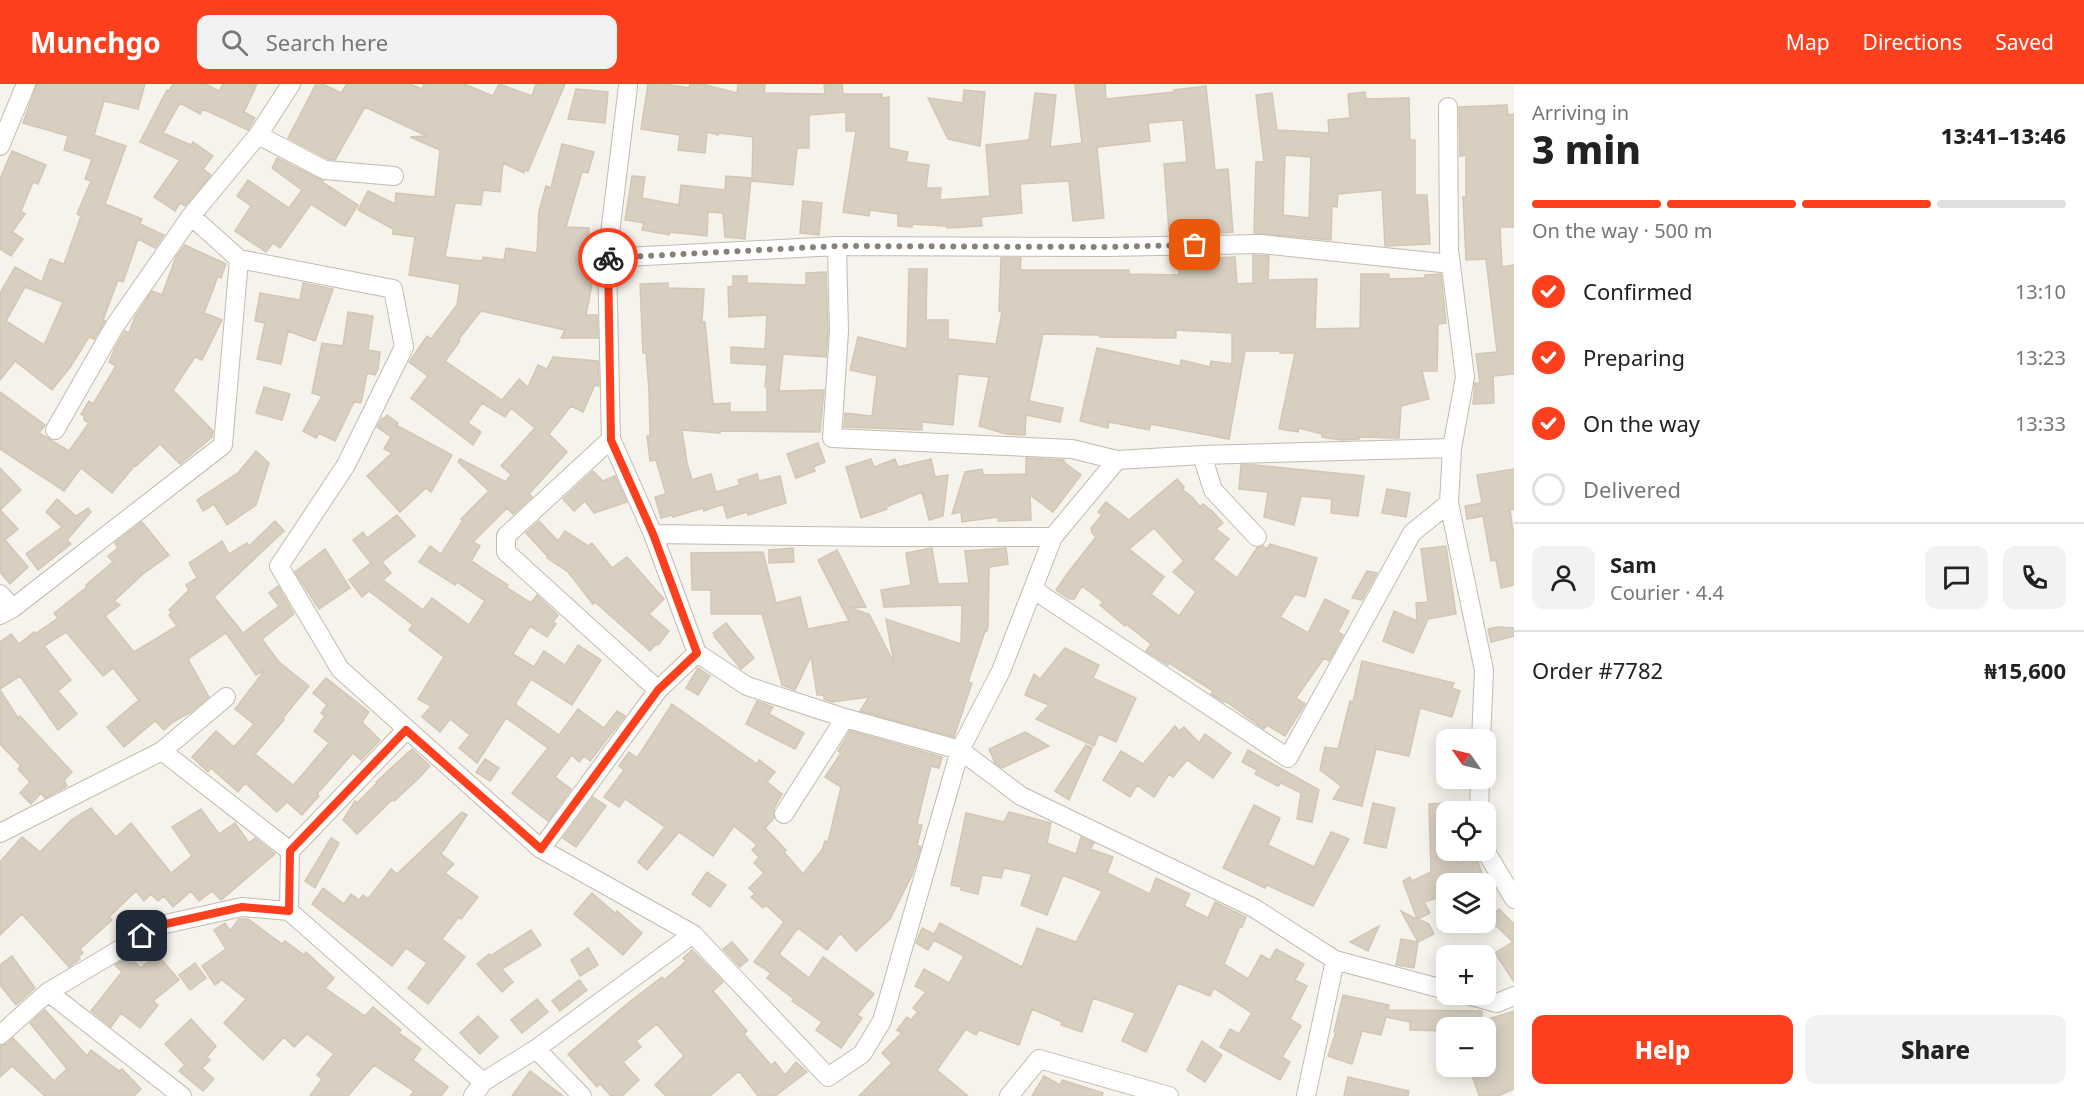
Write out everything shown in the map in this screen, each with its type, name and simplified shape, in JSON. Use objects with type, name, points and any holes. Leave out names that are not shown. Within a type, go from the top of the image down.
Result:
[{"type":"street","points":[[0,146],[26,84]]},
{"type":"street","points":[[55,430],[114,327],[191,216],[258,135],[291,84]]},
{"type":"street","points":[[628,87],[608,258],[611,440],[653,534],[697,653],[747,686],[845,718],[960,750],[1021,796],[1254,908],[1335,960],[1436,987]]},
{"type":"street","points":[[1448,107],[1450,264],[1465,377],[1452,448],[1449,503],[1484,670],[1481,729]]},
{"type":"street","points":[[258,135],[326,170],[394,176]]},
{"type":"street","points":[[191,216],[239,258],[393,289],[404,347],[346,465],[279,566],[340,669],[541,849],[693,934],[828,1077],[862,1054],[882,1021],[960,750],[1001,671],[1053,537],[1117,460]]},
{"type":"street","points":[[608,258],[837,246],[1107,247],[1261,244],[1450,264]]},
{"type":"street","points":[[837,246],[839,331],[832,438],[1072,449],[1117,460],[1202,455],[1452,448]]},
{"type":"street","points":[[0,594],[7,611],[223,445],[239,258]]},
{"type":"street","points":[[611,440],[506,537],[506,552],[658,690]]},
{"type":"street","points":[[1202,455],[1213,490],[1257,537]]},
{"type":"street","points":[[1034,590],[1288,758],[1412,533],[1449,503]]},
{"type":"street","points":[[653,534],[1053,537]]},
{"type":"street","points":[[541,849],[658,690],[697,653]]},
{"type":"street","points":[[0,833],[162,751],[226,697]]},
{"type":"street","points":[[784,814],[845,718]]},
{"type":"street","points":[[289,911],[290,851],[406,730]]},
{"type":"street","points":[[162,751],[290,851]]},
{"type":"street","points":[[1492,861],[1514,899]]},
{"type":"street","points":[[0,1035],[48,992],[161,925],[242,907],[289,911],[478,1089],[693,934]]},
{"type":"street","points":[[1306,1096],[1335,960]]},
{"type":"street","points":[[48,992],[182,1096]]},
{"type":"street","points":[[1496,1004],[1514,996]]},
{"type":"street","points":[[536,1049],[582,1096]]},
{"type":"street","points":[[1009,1096],[1040,1059],[1169,1096]]},
{"type":"building","points":[[37,84],[145,84],[138,109],[104,101],[94,135],[126,146],[105,204],[142,219],[140,224],[164,235],[155,248],[138,239],[123,282],[118,280],[103,320],[105,321],[94,339],[89,337],[71,366],[52,390],[15,361],[0,380],[0,293],[15,267],[42,282],[50,259],[64,264],[81,216],[77,214],[91,181],[85,179],[92,159],[64,150],[68,136],[23,123]],"holes":[[[25,287],[63,302],[44,345],[6,321]]]},
{"type":"building","points":[[173,84],[206,84],[219,91],[223,84],[257,84],[244,112],[255,118],[248,130],[203,109],[200,114],[180,103],[163,133],[191,145],[193,142],[213,156],[203,169],[211,175],[185,206],[180,203],[175,211],[154,197],[180,160],[140,142],[167,90],[169,91]]},
{"type":"building","points":[[316,84],[323,84],[341,93],[347,84],[410,84],[422,89],[424,84],[464,84],[493,96],[499,84],[532,96],[536,84],[565,84],[528,171],[525,170],[524,173],[503,163],[500,192],[483,190],[481,205],[455,203],[445,257],[482,261],[483,257],[504,260],[506,248],[537,253],[539,211],[546,186],[551,188],[562,144],[594,152],[588,173],[582,172],[566,227],[589,228],[586,272],[594,274],[586,315],[597,315],[598,338],[561,338],[565,330],[481,311],[445,361],[502,400],[519,379],[528,387],[538,365],[547,369],[553,357],[598,361],[599,386],[595,385],[583,412],[571,406],[549,434],[567,452],[529,494],[532,497],[513,514],[507,508],[473,542],[480,546],[471,561],[531,603],[537,595],[558,615],[553,622],[556,624],[547,637],[530,626],[513,654],[534,667],[544,651],[565,665],[578,645],[601,660],[572,705],[531,679],[515,704],[559,735],[578,709],[604,728],[617,711],[625,716],[590,761],[584,756],[579,762],[572,755],[555,777],[571,789],[548,821],[512,793],[548,748],[506,718],[477,763],[459,748],[470,735],[450,719],[440,732],[422,717],[431,706],[418,699],[444,657],[409,630],[413,625],[369,591],[362,597],[349,580],[371,563],[353,540],[363,532],[367,538],[397,515],[415,536],[382,562],[391,573],[383,580],[423,610],[432,598],[469,625],[485,601],[457,582],[455,585],[419,562],[430,546],[441,554],[463,520],[461,519],[489,491],[458,462],[460,459],[506,482],[511,474],[501,466],[535,428],[511,408],[505,417],[482,403],[468,423],[481,432],[473,445],[411,398],[428,376],[409,362],[427,336],[431,339],[457,305],[460,284],[409,275],[415,237],[393,234],[393,229],[358,210],[368,191],[395,204],[396,193],[435,197],[440,150],[410,137],[427,136],[365,107],[335,160],[328,159],[288,138]]},
{"type":"building","points":[[648,84],[689,88],[690,84],[702,84],[737,93],[738,84],[765,84],[764,93],[825,94],[824,84],[842,84],[843,94],[882,94],[882,98],[889,97],[889,148],[908,152],[906,162],[929,165],[926,188],[941,188],[940,200],[990,196],[986,145],[1029,140],[1035,93],[1056,95],[1050,147],[1082,143],[1075,84],[1105,84],[1106,99],[1174,92],[1174,90],[1206,86],[1215,170],[1228,169],[1233,232],[1205,234],[1204,229],[1169,231],[1164,164],[1187,162],[1183,120],[1148,123],[1150,141],[1097,147],[1104,218],[1073,221],[1069,181],[1020,184],[1022,213],[981,217],[982,226],[947,228],[946,226],[912,224],[912,227],[898,226],[898,214],[870,210],[869,216],[843,212],[856,131],[846,131],[846,112],[809,115],[809,148],[797,148],[793,185],[752,181],[753,137],[707,132],[705,153],[678,150],[680,135],[641,129]]},
{"type":"building","points":[[576,89],[608,92],[605,123],[568,119]]},
{"type":"building","points":[[964,90],[985,92],[980,146],[948,139],[928,98],[963,103]]},
{"type":"building","points":[[1365,92],[1366,99],[1409,98],[1410,140],[1415,140],[1415,195],[1427,195],[1430,244],[1385,246],[1382,190],[1338,194],[1337,207],[1332,206],[1331,240],[1254,233],[1256,162],[1264,162],[1256,95],[1272,93],[1277,130],[1329,133],[1328,120],[1350,118],[1348,94]],"holes":[[[1285,155],[1311,157],[1309,218],[1283,215]]]},
{"type":"building","points":[[1507,105],[1508,115],[1514,114],[1514,227],[1500,227],[1502,267],[1514,265],[1514,374],[1493,376],[1494,403],[1473,404],[1475,383],[1480,383],[1476,354],[1497,352],[1486,259],[1466,260],[1463,197],[1466,197],[1466,155],[1460,156],[1459,107]]},
{"type":"building","points":[[12,151],[46,165],[38,184],[33,182],[21,211],[25,214],[12,232],[23,239],[11,256],[0,249],[0,179]]},
{"type":"building","points":[[277,158],[323,181],[358,205],[345,226],[311,204],[280,248],[273,243],[266,252],[235,231],[251,206],[237,196],[248,180],[289,208],[302,190],[272,168]]},
{"type":"building","points":[[632,176],[645,177],[642,198],[679,205],[681,185],[725,190],[726,176],[751,178],[745,239],[725,237],[723,213],[708,212],[707,236],[670,232],[669,235],[642,230],[644,223],[625,220]]},
{"type":"building","points":[[803,201],[822,203],[819,235],[800,233]]},
{"type":"building","points":[[185,245],[226,264],[221,278],[218,276],[204,313],[222,320],[202,360],[195,357],[173,390],[213,431],[212,437],[180,464],[160,444],[135,465],[112,493],[81,468],[64,491],[0,449],[0,392],[45,425],[39,433],[69,451],[89,423],[81,414],[89,401],[93,404],[116,366],[109,362],[115,348],[125,331],[129,333],[135,317],[152,291],[162,295],[176,257]]},
{"type":"building","points":[[1253,255],[1269,256],[1268,280],[1317,279],[1315,329],[1360,328],[1361,274],[1389,274],[1389,279],[1425,278],[1425,275],[1441,274],[1446,323],[1438,324],[1437,371],[1422,371],[1429,399],[1401,406],[1399,438],[1359,437],[1359,439],[1341,440],[1322,437],[1322,434],[1299,428],[1298,432],[1279,429],[1295,353],[1280,353],[1280,351],[1245,351],[1229,439],[1151,424],[1149,430],[1109,422],[1108,428],[1080,421],[1097,348],[1180,366],[1181,360],[1210,367],[1211,361],[1232,364],[1232,333],[1176,330],[1176,338],[1043,334],[1029,401],[1063,408],[1060,422],[1026,415],[1025,435],[1006,434],[979,426],[989,377],[958,374],[953,425],[922,422],[922,430],[844,427],[845,413],[872,416],[877,376],[850,370],[858,337],[907,349],[909,269],[927,269],[926,320],[948,320],[948,339],[996,344],[1002,312],[999,311],[1001,258],[1021,258],[1020,270],[1129,270],[1129,274],[1179,275],[1179,260],[1235,257],[1237,284],[1253,283]]},
{"type":"building","points":[[826,272],[828,331],[826,357],[783,354],[779,391],[824,390],[820,432],[720,431],[720,433],[682,430],[692,480],[711,474],[716,492],[740,485],[738,480],[757,474],[759,481],[780,476],[786,503],[748,515],[747,512],[727,518],[723,504],[704,511],[703,508],[673,517],[672,515],[661,518],[655,497],[666,494],[656,460],[650,461],[647,436],[650,436],[649,390],[646,353],[643,353],[640,284],[668,283],[668,288],[704,289],[702,322],[705,322],[713,404],[730,403],[730,412],[767,412],[767,388],[765,387],[767,365],[731,363],[731,347],[765,349],[767,315],[729,317],[728,287],[733,286],[733,276],[747,276],[747,283],[806,285],[806,273]]},
{"type":"building","points":[[303,283],[333,289],[315,341],[288,331],[281,364],[257,359],[265,323],[255,321],[260,293],[300,300]]},
{"type":"building","points":[[348,312],[373,316],[368,350],[380,352],[378,369],[375,375],[367,373],[361,403],[354,402],[335,441],[319,433],[316,438],[303,431],[322,396],[312,393],[322,343],[343,346]]},
{"type":"building","points":[[264,387],[290,394],[282,420],[256,413]]},
{"type":"building","points":[[387,415],[398,423],[396,425],[452,455],[431,492],[426,488],[400,512],[367,476],[392,453],[384,449],[391,437],[377,427],[382,418],[384,419]]},
{"type":"building","points":[[818,443],[825,462],[813,467],[815,471],[796,478],[787,454]]},
{"type":"building","points":[[256,451],[269,463],[256,505],[227,525],[214,504],[203,511],[197,500],[238,473]]},
{"type":"building","points":[[1026,458],[1064,460],[1081,475],[1053,512],[1030,495],[1031,520],[998,521],[998,517],[962,522],[961,512],[952,514],[965,472],[982,469],[983,475],[1026,474]]},
{"type":"building","points":[[871,459],[874,467],[895,459],[898,467],[931,459],[935,477],[948,475],[943,516],[929,520],[922,492],[886,507],[887,509],[861,518],[846,467]]},
{"type":"building","points":[[1241,465],[1364,476],[1358,516],[1331,513],[1332,499],[1301,496],[1294,525],[1264,517],[1268,492],[1239,489]]},
{"type":"building","points":[[0,468],[21,490],[0,510]]},
{"type":"building","points":[[1514,469],[1514,509],[1510,510],[1514,537],[1514,585],[1501,588],[1496,560],[1491,561],[1483,516],[1467,519],[1465,506],[1482,503],[1477,475]]},
{"type":"building","points":[[593,471],[603,481],[615,476],[627,502],[594,513],[585,501],[574,511],[563,499]]},
{"type":"building","points":[[1177,479],[1184,487],[1183,490],[1200,507],[1203,504],[1223,523],[1216,529],[1229,539],[1213,559],[1237,578],[1257,548],[1263,546],[1267,549],[1270,544],[1317,558],[1305,597],[1295,594],[1280,617],[1308,633],[1325,599],[1349,611],[1338,632],[1343,635],[1329,661],[1324,658],[1296,698],[1305,704],[1285,736],[1267,725],[1264,729],[1225,701],[1211,694],[1213,691],[1146,651],[1151,644],[1100,605],[1103,602],[1082,586],[1074,599],[1069,599],[1056,590],[1096,537],[1091,528],[1102,515],[1098,512],[1106,502],[1129,520]],"holes":[[[1154,528],[1184,561],[1173,572],[1196,592],[1179,616],[1151,594],[1164,577],[1129,549]]]},
{"type":"building","points":[[1387,489],[1410,493],[1406,517],[1382,513]]},
{"type":"building","points":[[57,499],[76,516],[88,508],[91,512],[67,540],[71,544],[38,570],[26,554],[62,527],[46,512]]},
{"type":"building","points":[[0,510],[18,529],[5,540],[28,567],[10,584],[0,572]]},
{"type":"building","points":[[275,521],[284,531],[214,597],[243,633],[279,606],[269,593],[278,586],[294,614],[262,639],[279,662],[309,686],[255,754],[293,785],[297,781],[329,743],[314,731],[325,716],[321,713],[327,705],[313,693],[326,678],[369,712],[362,722],[380,740],[361,760],[353,753],[302,815],[287,802],[277,812],[245,783],[238,792],[211,768],[208,772],[192,757],[216,731],[234,747],[254,724],[235,709],[265,670],[256,675],[226,633],[188,659],[209,697],[164,730],[155,721],[124,747],[107,727],[139,700],[113,668],[103,676],[66,632],[44,646],[71,680],[58,691],[77,714],[58,730],[20,676],[0,689],[0,642],[11,634],[19,644],[58,618],[54,613],[87,587],[86,585],[113,562],[108,556],[118,548],[115,543],[142,522],[169,555],[143,574],[114,601],[120,605],[105,616],[134,652],[177,626],[169,615],[172,613],[169,610],[189,590],[186,585],[197,578],[189,563],[222,541],[229,554],[247,543],[249,546]]},
{"type":"building","points":[[539,521],[558,541],[565,531],[588,546],[592,543],[612,568],[627,557],[664,599],[649,614],[669,631],[658,645],[656,644],[650,651],[595,602],[593,604],[568,572],[547,558],[526,533]]},
{"type":"building","points":[[1446,546],[1456,614],[1428,619],[1413,653],[1383,641],[1394,611],[1417,621],[1416,603],[1428,602],[1421,549]]},
{"type":"building","points":[[793,548],[794,562],[769,563],[769,550]]},
{"type":"building","points":[[932,548],[938,584],[969,583],[965,551],[1006,548],[1008,564],[989,567],[987,631],[985,631],[968,682],[972,683],[954,737],[860,711],[869,697],[832,702],[824,699],[824,695],[817,695],[811,656],[795,690],[782,685],[762,614],[711,614],[711,590],[692,590],[691,553],[763,552],[776,603],[800,597],[808,629],[849,621],[818,560],[837,550],[866,607],[850,608],[869,614],[894,663],[886,619],[961,644],[962,605],[884,607],[881,590],[911,585],[906,553]]},
{"type":"building","points":[[325,549],[350,588],[319,609],[295,572]]},
{"type":"building","points":[[1367,571],[1377,573],[1362,600],[1352,598]]},
{"type":"building","points":[[726,623],[754,658],[741,669],[713,633]]},
{"type":"building","points":[[1514,628],[1514,636],[1491,642],[1488,629]]},
{"type":"building","points":[[1065,648],[1099,665],[1093,678],[1136,698],[1116,742],[1099,734],[1094,746],[1036,719],[1049,705],[1025,695],[1034,674],[1040,679]]},
{"type":"building","points":[[1362,661],[1454,683],[1452,688],[1460,691],[1452,717],[1420,708],[1409,756],[1376,749],[1362,806],[1333,799],[1341,786],[1320,770],[1325,747],[1338,749],[1350,701],[1353,702]]},
{"type":"building","points":[[698,668],[710,676],[698,695],[686,688]]},
{"type":"building","points":[[0,690],[18,718],[20,716],[72,772],[64,780],[67,786],[45,798],[41,793],[31,804],[20,793],[30,782],[18,769],[21,766],[0,744]]},
{"type":"building","points":[[757,701],[773,707],[769,714],[804,733],[795,749],[746,724]]},
{"type":"building","points":[[672,704],[757,764],[759,760],[775,772],[767,782],[782,794],[774,808],[774,818],[765,828],[786,850],[784,852],[803,874],[822,850],[825,841],[828,842],[841,787],[825,777],[841,753],[838,751],[850,731],[942,757],[939,768],[931,766],[917,824],[922,825],[917,845],[921,847],[912,875],[890,919],[856,951],[840,933],[827,950],[798,928],[779,954],[809,978],[823,957],[874,994],[857,1015],[862,1018],[841,1048],[816,1030],[822,1022],[792,1001],[794,999],[767,978],[771,973],[754,962],[784,922],[766,905],[763,908],[751,897],[755,894],[749,888],[764,873],[754,863],[759,857],[752,850],[757,845],[734,826],[713,856],[679,832],[647,870],[638,862],[665,827],[625,799],[619,807],[604,797],[624,770],[619,766],[629,752],[637,758]]},
{"type":"building","points":[[1175,726],[1179,731],[1184,727],[1199,743],[1205,734],[1231,753],[1213,778],[1187,760],[1173,777],[1169,774],[1154,797],[1137,785],[1130,797],[1103,780],[1121,751],[1143,764]]},
{"type":"building","points":[[1025,732],[1049,746],[1002,768],[995,763],[989,749]]},
{"type":"building","points":[[1086,745],[1092,748],[1069,800],[1055,791]]},
{"type":"building","points":[[412,749],[430,766],[357,834],[343,820],[355,801],[357,803]]},
{"type":"building","points":[[1248,750],[1319,790],[1312,822],[1297,819],[1301,793],[1281,783],[1278,786],[1255,774],[1257,770],[1242,762]]},
{"type":"building","points":[[485,759],[499,768],[490,781],[476,772]]},
{"type":"building","points":[[593,797],[606,806],[576,847],[563,838]]},
{"type":"building","points":[[1373,803],[1395,808],[1386,848],[1364,843]]},
{"type":"building","points":[[1429,804],[1436,804],[1436,861],[1458,861],[1458,863],[1478,861],[1482,873],[1436,873],[1436,898],[1424,902],[1430,913],[1418,919],[1429,924],[1434,934],[1418,942],[1401,911],[1417,919],[1403,881],[1410,877],[1412,881],[1431,872]]},
{"type":"building","points":[[1254,805],[1280,818],[1268,845],[1314,867],[1331,832],[1349,839],[1313,906],[1267,885],[1265,888],[1223,868]]},
{"type":"building","points":[[91,808],[116,837],[131,823],[171,873],[192,856],[172,827],[201,809],[219,834],[235,823],[249,843],[255,838],[275,854],[221,900],[212,891],[199,901],[191,891],[173,907],[164,896],[158,901],[151,894],[144,901],[136,891],[109,917],[112,920],[80,949],[83,953],[78,957],[80,959],[69,967],[22,914],[0,935],[0,862],[22,837],[40,852],[71,820]]},
{"type":"building","points":[[462,812],[467,815],[441,854],[454,864],[445,873],[478,897],[442,939],[465,957],[428,1004],[408,988],[427,963],[406,948],[392,966],[312,904],[323,888],[344,904],[351,894],[359,900],[363,895],[368,899],[391,869],[397,874]]},
{"type":"building","points":[[1009,812],[1051,823],[1047,843],[1076,854],[1081,837],[1094,843],[1090,849],[1113,857],[1107,873],[1150,894],[1156,878],[1190,894],[1184,906],[1208,918],[1215,902],[1246,917],[1224,964],[1248,979],[1261,955],[1270,960],[1276,949],[1304,964],[1295,980],[1307,986],[1290,1019],[1301,1026],[1282,1057],[1290,1062],[1280,1080],[1220,1047],[1230,1029],[1239,1034],[1252,1013],[1214,988],[1210,996],[1178,983],[1146,1052],[1122,1041],[1135,1013],[1093,998],[1082,1032],[1061,1025],[1062,1022],[1032,1009],[1019,1045],[979,1030],[976,1035],[966,1029],[937,1070],[968,1096],[859,1096],[892,1063],[882,1053],[902,1033],[897,1030],[907,1017],[911,1020],[918,1012],[913,1008],[926,992],[915,986],[924,969],[949,983],[964,956],[934,940],[928,950],[916,943],[922,928],[934,934],[940,923],[1022,967],[1037,928],[1076,942],[1102,891],[1063,875],[1047,915],[1021,905],[1032,874],[1004,868],[1001,878],[982,875],[978,894],[951,885],[966,813],[1004,822]]},
{"type":"building","points":[[331,838],[339,843],[315,888],[305,881]]},
{"type":"building","points":[[707,872],[726,885],[710,907],[692,894]]},
{"type":"building","points":[[592,893],[642,933],[623,955],[574,914]]},
{"type":"building","points":[[1499,909],[1514,924],[1514,982],[1496,955],[1513,942],[1496,926],[1496,912]]},
{"type":"building","points":[[239,919],[248,919],[282,944],[285,941],[304,955],[306,952],[334,978],[325,988],[365,1016],[373,1007],[401,1030],[399,1033],[421,1049],[413,1060],[448,1087],[441,1096],[410,1096],[414,1091],[374,1065],[348,1096],[310,1096],[322,1079],[317,1075],[334,1054],[307,1034],[294,1047],[284,1037],[263,1060],[224,1023],[246,999],[222,980],[215,985],[202,966],[226,949],[214,930],[225,923],[230,931]]},
{"type":"building","points":[[1379,926],[1368,951],[1350,942]]},
{"type":"building","points":[[531,930],[541,945],[502,969],[513,982],[502,992],[477,964],[489,954],[490,956]]},
{"type":"building","points":[[1401,939],[1418,942],[1414,968],[1396,965]]},
{"type":"building","points":[[732,942],[748,960],[740,967],[723,949]]},
{"type":"building","points":[[588,948],[598,965],[580,976],[571,960]]},
{"type":"building","points":[[692,950],[723,982],[713,991],[747,1031],[744,1034],[771,1065],[775,1062],[785,1075],[796,1062],[807,1072],[775,1096],[758,1096],[739,1071],[710,1096],[666,1096],[655,1085],[684,1056],[657,1024],[636,1041],[641,1047],[623,1062],[639,1080],[622,1096],[611,1096],[600,1084],[597,1087],[568,1054],[633,999],[662,977],[664,980],[686,961],[683,958]]},
{"type":"building","points":[[157,954],[179,980],[153,1001],[158,1005],[140,1028],[121,1013],[111,1027],[91,1011],[122,972],[115,965],[129,957],[141,968]]},
{"type":"building","points":[[12,956],[35,988],[16,1005],[0,985],[0,965]]},
{"type":"building","points":[[195,963],[206,978],[190,990],[179,975]]},
{"type":"building","points":[[579,980],[587,990],[560,1011],[552,1001]]},
{"type":"building","points":[[1343,995],[1389,1005],[1388,1010],[1482,1011],[1482,1017],[1436,1017],[1436,1031],[1410,1030],[1410,1022],[1386,1017],[1381,1035],[1362,1031],[1352,1064],[1328,1056],[1336,1032],[1334,1032]]},
{"type":"building","points":[[537,999],[548,1012],[522,1033],[511,1020]]},
{"type":"building","points":[[45,1010],[87,1056],[91,1050],[119,1071],[122,1069],[141,1089],[134,1096],[45,1096],[12,1066],[0,1077],[0,1046],[7,1044],[13,1038],[54,1081],[67,1069],[30,1023]]},
{"type":"building","points":[[1514,1011],[1514,1089],[1498,1096],[1479,1096],[1473,1077],[1496,1077],[1495,1017]]},
{"type":"building","points":[[478,1016],[498,1037],[480,1054],[460,1033]]},
{"type":"building","points":[[191,1019],[216,1046],[207,1057],[210,1060],[202,1068],[214,1079],[203,1091],[179,1071],[185,1065],[165,1044]]},
{"type":"building","points":[[1202,1041],[1222,1055],[1205,1082],[1187,1070]]},
{"type":"building","points":[[530,1071],[563,1096],[512,1096]]},
{"type":"building","points":[[1044,1076],[1060,1085],[1062,1080],[1103,1093],[1102,1096],[1032,1096]]},
{"type":"building","points":[[1348,1077],[1409,1091],[1408,1096],[1344,1096]]},
{"type":"way so far","points":[[608,258],[837,246],[1195,245]]},
{"type":"route","points":[[142,936],[161,925],[242,907],[289,911],[290,851],[406,730],[541,849],[658,690],[697,653],[653,534],[611,440],[608,258]]}]
